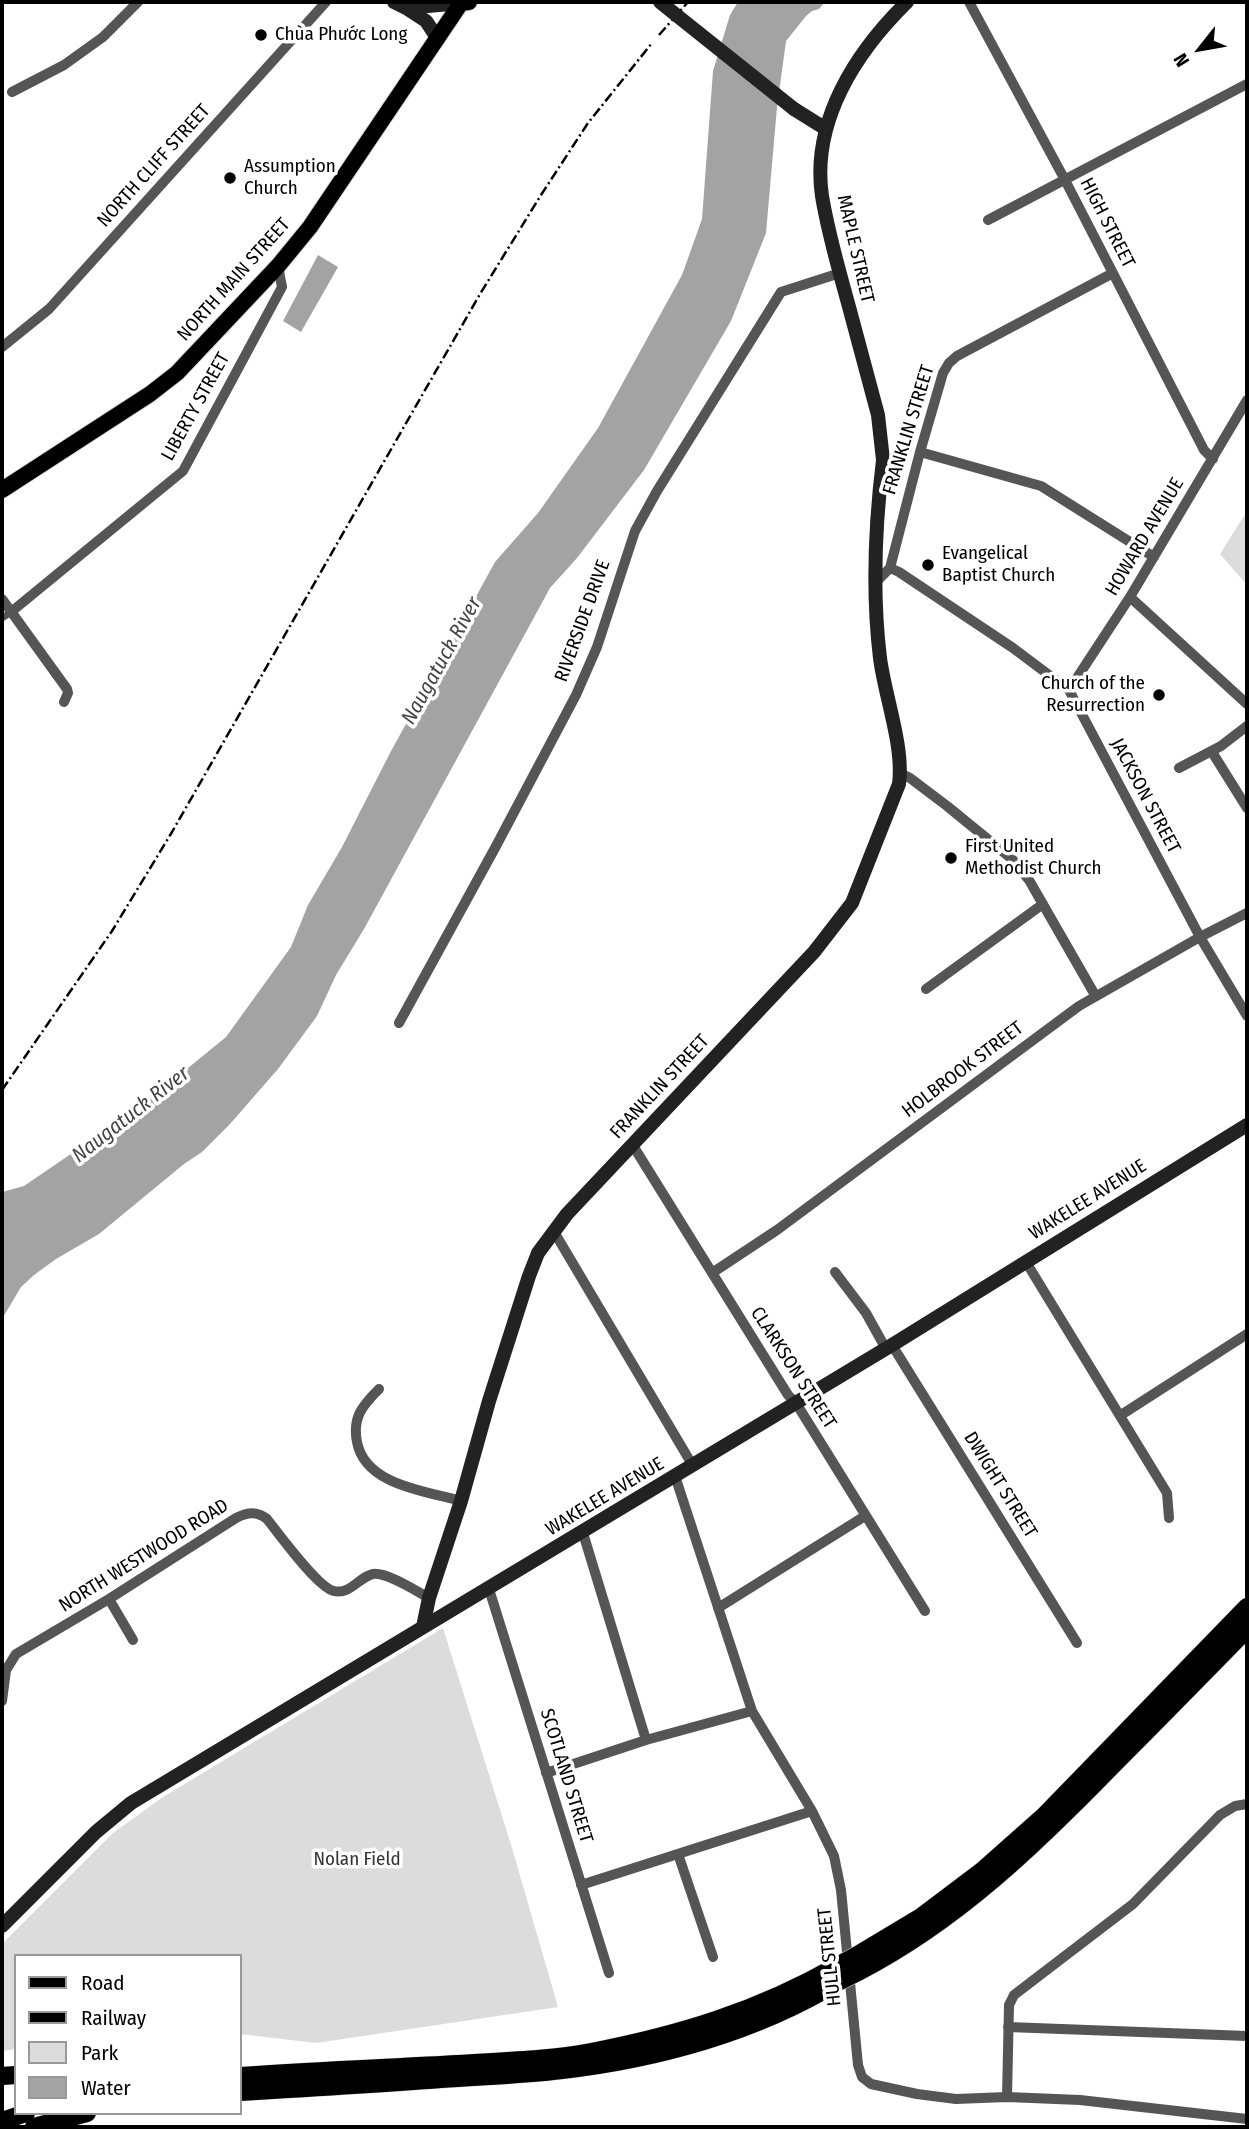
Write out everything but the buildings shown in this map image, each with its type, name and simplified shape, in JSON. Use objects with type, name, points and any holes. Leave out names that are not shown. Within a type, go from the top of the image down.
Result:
[{"type":"highway","points":[[242,2075],[508,2061],[589,2052],[696,2027],[837,1974],[857,1964],[921,1917],[982,1871],[1024,1834],[1247,1607]]},
{"type":"highway","points":[[857,1964],[888,1956],[948,1915],[1006,1870],[1053,1826],[1247,1629]]},
{"type":"highway","points":[[242,2092],[504,2075],[605,2064],[670,2050],[761,2020],[808,2000],[837,1974]]},
{"type":"highway","points":[[2,2121],[20,2115]]},
{"type":"highway","points":[[34,2127],[79,2115]]},
{"type":"main road","points":[[400,5],[464,2]]},
{"type":"main road","name":"NORTH MAIN STREET","points":[[2,490],[150,394],[177,373],[310,227],[464,2]]},
{"type":"main road","points":[[660,2],[794,109],[826,129],[836,101],[855,64],[876,34],[907,2]]},
{"type":"main road","points":[[400,5],[426,22],[438,39]]},
{"type":"main road","name":"MAPLE STREET","points":[[826,129],[821,162],[822,195],[882,440],[875,583]]},
{"type":"main road","name":"FRANKLIN STREET","points":[[423,1627],[429,1598],[461,1501],[489,1401],[538,1253],[553,1230],[814,952],[852,903],[899,784],[900,773],[880,656],[875,583]]},
{"type":"main road","name":"WAKELEE AVENUE","points":[[2,1926],[96,1832],[131,1803],[583,1533],[1247,1125]]},
{"type":"street","points":[[12,92],[64,65],[103,37],[138,2]]},
{"type":"street","name":"NORTH CLIFF STREET","points":[[2,347],[49,310],[326,2]]},
{"type":"street","name":"HIGH STREET","points":[[969,2],[1205,450],[1213,459]]},
{"type":"street","points":[[988,220],[1247,84]]},
{"type":"street","name":"LIBERTY STREET","points":[[6,615],[183,471],[282,287],[278,265]]},
{"type":"street","name":"RIVERSIDE DRIVE","points":[[399,1023],[576,695],[597,647],[635,531],[657,491],[781,292],[840,273]]},
{"type":"street","name":"FRANKLIN STREET","points":[[890,568],[943,373],[953,359],[1113,273]]},
{"type":"street","name":"HOWARD AVENUE","points":[[1069,690],[1130,597],[1247,400]]},
{"type":"street","points":[[920,452],[1041,486],[1154,557]]},
{"type":"street","points":[[875,583],[890,568]]},
{"type":"street","name":"JACKSON STREET","points":[[890,568],[1013,648],[1069,690],[1200,937],[1247,1016]]},
{"type":"street","points":[[1130,597],[1247,704]]},
{"type":"street","points":[[2,599],[6,615],[67,689],[64,702]]},
{"type":"street","points":[[1179,768],[1212,752],[1247,726]]},
{"type":"street","points":[[1212,752],[1247,808]]},
{"type":"street","points":[[900,773],[1012,859],[1029,880],[1095,995]]},
{"type":"street","points":[[926,989],[1043,904]]},
{"type":"street","name":"HOLBROOK STREET","points":[[712,1273],[777,1230],[1095,995],[1247,913]]},
{"type":"street","name":"CLARKSON STREET","points":[[632,1144],[925,1611]]},
{"type":"street","points":[[553,1230],[693,1466]]},
{"type":"street","points":[[1026,1262],[1167,1493],[1169,1518]]},
{"type":"street","name":"DWIGHT STREET","points":[[835,1272],[889,1347],[1077,1643]]},
{"type":"street","points":[[1121,1415],[1247,1334]]},
{"type":"street","points":[[379,1389],[363,1404],[356,1425],[358,1445],[366,1463],[394,1482],[461,1501]]},
{"type":"street","name":"HULL STREET","points":[[675,1476],[752,1711],[829,1843],[841,1890],[858,2065],[862,2077],[871,2084],[917,2095],[956,2099],[1007,2097],[1097,2101],[1247,2119]]},
{"type":"street","name":"NORTH WESTWOOD ROAD","points":[[2,1701],[6,1670],[16,1654],[248,1513],[257,1513],[267,1519],[319,1581],[331,1591],[342,1592],[366,1577],[377,1574],[429,1598]]},
{"type":"street","points":[[718,1608],[865,1516]]},
{"type":"street","points":[[583,1533],[646,1740]]},
{"type":"street","name":"SCOTLAND STREET","points":[[489,1588],[609,1973]]},
{"type":"street","points":[[109,1599],[133,1640]]},
{"type":"street","points":[[546,1773],[646,1740],[752,1711]]},
{"type":"street","points":[[1007,2097],[1009,2005],[1018,1991],[1133,1904],[1220,1815],[1235,1806],[1247,1804]]},
{"type":"street","points":[[581,1885],[812,1811]]},
{"type":"street","points":[[678,1854],[713,1957]]},
{"type":"street","points":[[1009,2028],[1247,2036]]},
{"type":"green space","points":[[1247,511],[1247,585],[1220,554]]},
{"type":"green space","name":"Nolan Field","points":[[443,1628],[512,1848],[558,2007],[316,2043],[242,2034],[242,1954],[14,1954],[14,2049],[2,2051],[2,1944],[113,1833],[163,1797]]},
{"type":"water","name":"Naugatuck River","points":[[738,2],[825,2],[806,16],[786,41],[777,107],[766,233],[731,321],[644,470],[577,558],[550,588],[364,929],[336,975],[317,1016],[278,1069],[202,1152],[99,1234],[34,1275],[21,1287],[2,1319],[2,1192],[24,1186],[144,1104],[226,1037],[291,947],[308,905],[495,562],[538,513],[598,428],[682,275],[702,219],[713,71],[730,15]]},
{"type":"water","points":[[318,255],[338,267],[301,332],[283,321]]},
{"type":"railway","points":[[659,35],[688,2]]},
{"type":"railway","points":[[2,1090],[112,931],[172,832],[480,294],[541,195],[588,123],[652,43]]},
{"type":"place","name":"Chùa Phước Long","points":[[261,35]]},
{"type":"place","name":"Assumption Church","points":[[230,178]]},
{"type":"place","name":"Evangelical Baptist Church","points":[[928,565]]},
{"type":"place","name":"Church of the Resurrection","points":[[1159,695]]},
{"type":"place","name":"First United Methodist Church","points":[[951,858]]}]
